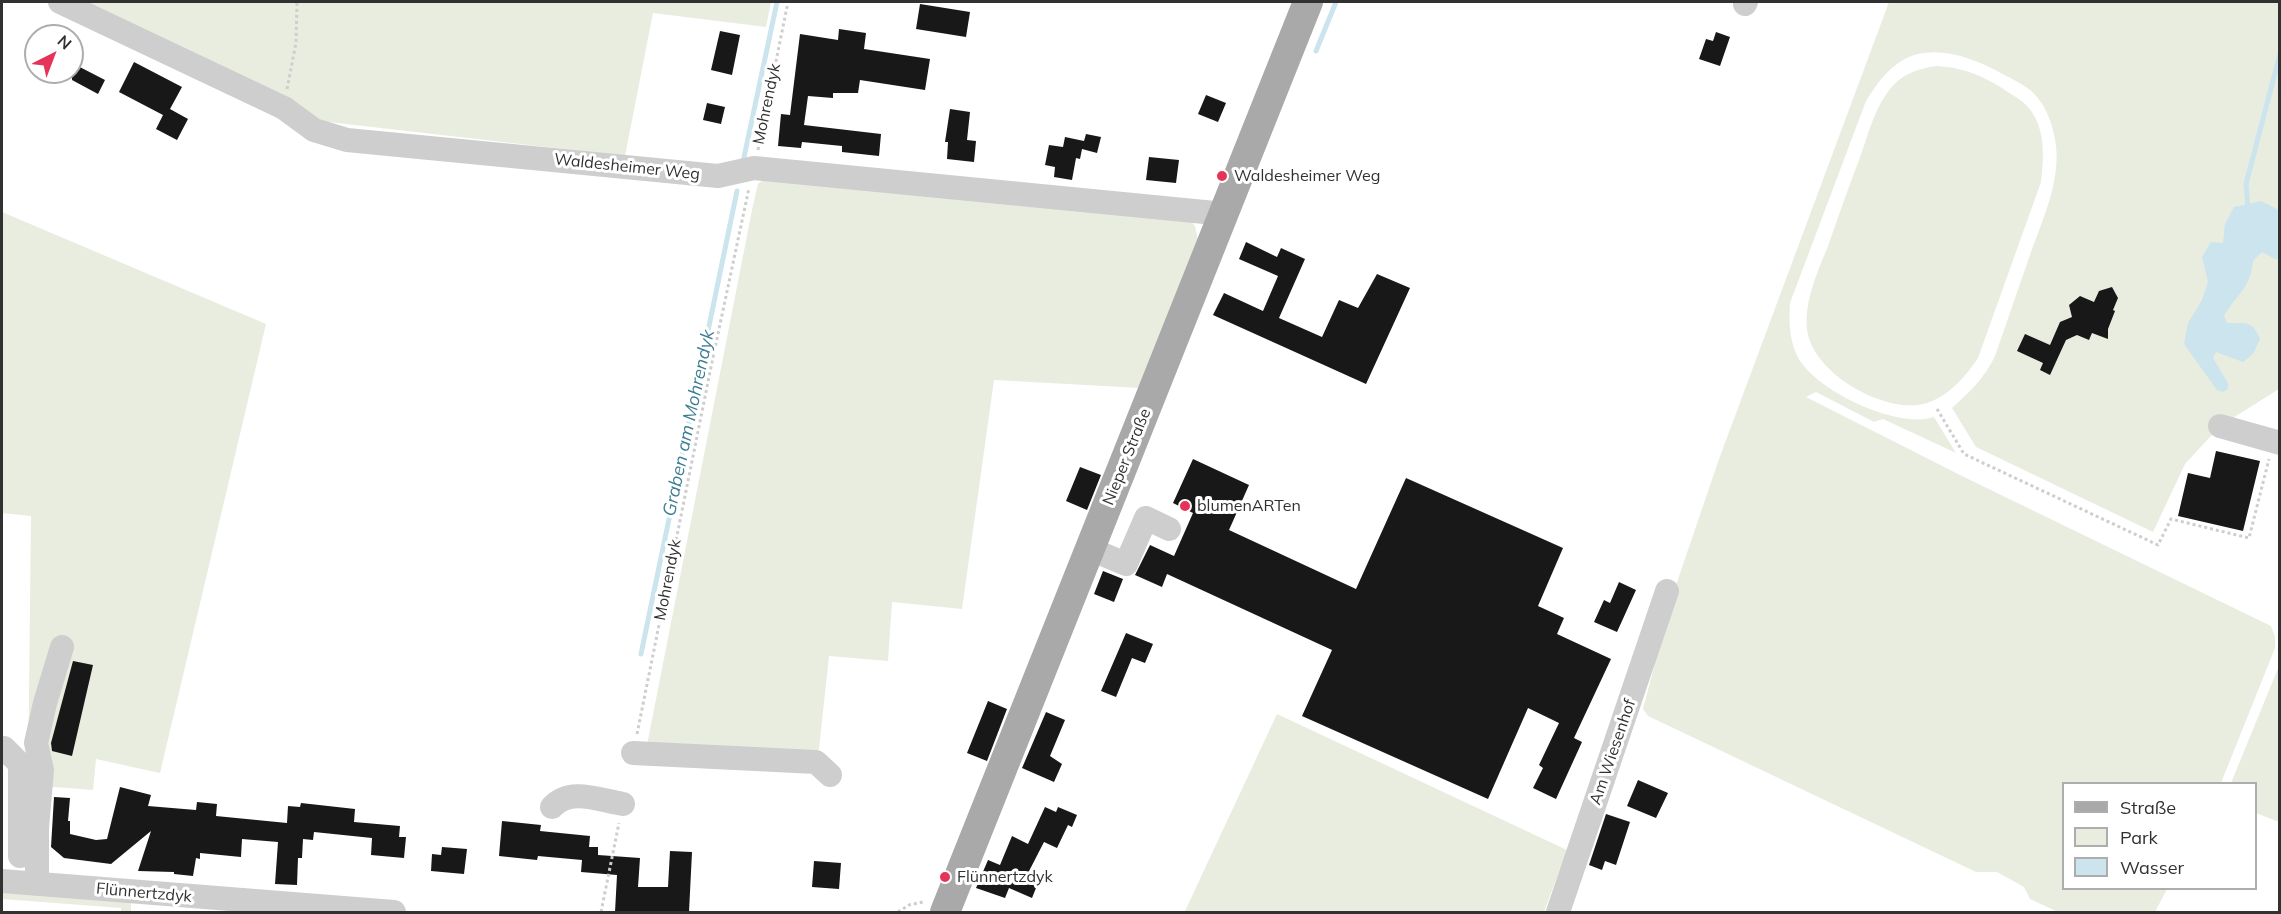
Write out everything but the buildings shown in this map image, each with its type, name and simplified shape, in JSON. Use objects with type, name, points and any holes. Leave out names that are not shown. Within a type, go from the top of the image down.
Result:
[{"type":"main road","name":"Nieper Straße","points":[[945,912],[1308,2]]},
{"type":"street","name":"Waldesheimer Weg","points":[[60,2],[284,108],[314,130],[347,140],[718,176],[754,168],[1225,213]]},
{"type":"street","points":[[2220,426],[2276,442]]},
{"type":"street","points":[[1090,549],[1126,564],[1146,518],[1169,529]]},
{"type":"street","name":"Am Wiesenhof","points":[[1558,912],[1667,591]]},
{"type":"street","points":[[20,883],[37,828],[42,770],[36,743],[62,647]]},
{"type":"street","points":[[4,748],[20,764],[20,883]]},
{"type":"street","points":[[633,753],[816,762],[830,775]]},
{"type":"street","points":[[552,807],[559,799],[573,795],[623,804]]},
{"type":"street","name":"Flünnertzdyk","points":[[20,883],[394,912]]},
{"type":"path","points":[[284,108],[296,43],[297,2]]},
{"type":"path","name":"Mohrendyk","points":[[633,753],[709,373],[788,2]]},
{"type":"path","points":[[1937,409],[1964,454],[2158,545],[2171,519],[2249,538],[2276,442]]},
{"type":"path","points":[[601,912],[623,804]]},
{"type":"green space","points":[[71,2],[771,2],[766,27],[653,13],[625,156],[311,120]]},
{"type":"green space","points":[[1889,2],[2279,2],[2279,389],[2220,426],[2185,464],[2153,532],[1976,447],[1952,408],[1987,371],[1995,356],[2053,187],[2057,160],[2052,126],[2040,101],[2026,87],[1979,62],[1940,52],[1914,55],[1892,68],[1880,80],[1866,101],[1790,303],[1790,328],[1796,353],[1804,367],[1818,380],[1836,392],[1878,412],[1899,418],[1934,417],[1956,453],[1883,419],[1874,422],[1816,392],[1806,397],[1964,477],[2271,626],[2275,637],[2275,648],[2221,782],[2062,782],[2062,890],[2166,890],[2155,912],[2058,912],[2030,899],[2024,887],[1997,872],[1976,872],[1648,716],[1643,709],[1674,591],[1719,459]]},
{"type":"green space","points":[[1937,66],[1955,68],[1978,75],[2025,104],[2034,115],[2041,133],[2042,172],[2041,182],[1978,358],[1943,396],[1927,403],[1911,405],[1892,403],[1873,397],[1836,375],[1822,361],[1812,345],[1807,329],[1807,318],[1816,276],[1878,109],[1887,93],[1903,77],[1915,71]]},
{"type":"green space","points":[[763,180],[1189,219],[1195,226],[1198,240],[1141,388],[994,380],[962,609],[892,602],[888,661],[829,656],[818,758],[647,745],[753,205],[758,184]]},
{"type":"green space","points":[[2,212],[266,324],[160,773],[96,759],[93,790],[28,785],[31,516],[2,513]]},
{"type":"green space","points":[[2279,666],[2280,822],[2257,813],[2257,782],[2231,782]]},
{"type":"green space","points":[[1277,714],[1567,850],[1544,912],[1185,911]]},
{"type":"green space","points":[[2,891],[131,901],[131,912],[121,912],[121,908],[2,899]]},
{"type":"water","points":[[2261,201],[2279,210],[2279,259],[2262,252],[2253,261],[2246,285],[2224,316],[2227,323],[2251,325],[2260,339],[2253,354],[2243,362],[2216,352],[2213,358],[2228,383],[2228,389],[2223,392],[2217,390],[2184,344],[2188,323],[2202,300],[2208,282],[2202,257],[2211,242],[2223,243],[2225,224],[2234,207]]},
{"type":"waterway","name":"Graben am Mohrendyk","points":[[743,162],[777,2]]},
{"type":"waterway","points":[[1316,51],[1336,2]]},
{"type":"waterway","points":[[2248,209],[2246,184],[2280,54]]},
{"type":"waterway","name":"Graben am Mohrendyk","points":[[641,654],[737,191]]},
{"type":"place","name":"Waldesheimer Weg","points":[[1222,176]]},
{"type":"place","name":"blumenARTen","points":[[1185,506]]},
{"type":"place","name":"Flünnertzdyk","points":[[945,877]]}]
